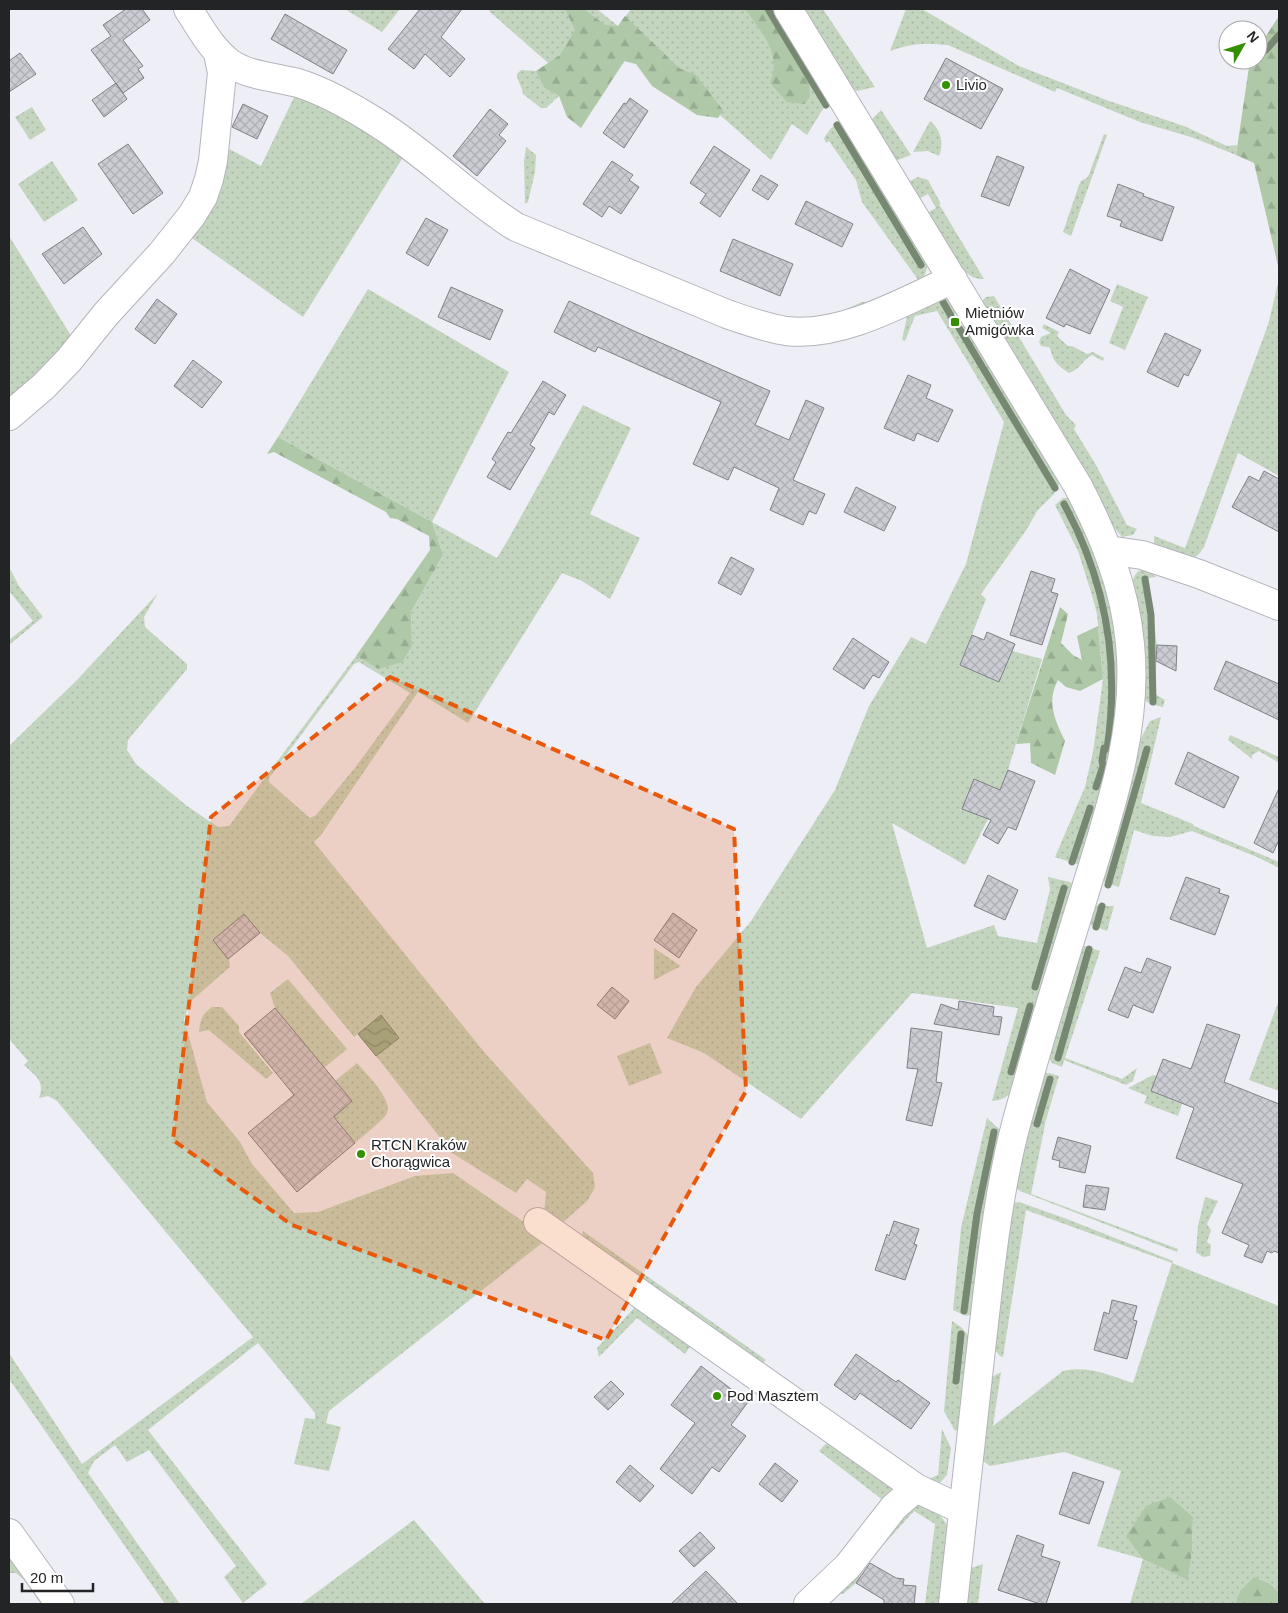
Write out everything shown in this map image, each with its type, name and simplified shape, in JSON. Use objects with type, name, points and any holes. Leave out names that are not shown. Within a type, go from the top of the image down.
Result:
[{"type":"street","points":[[188,9],[218,53],[231,64],[244,70],[318,90],[380,124],[496,214],[516,227],[727,314],[762,326],[788,331],[815,331],[837,328],[864,319],[953,279]]},
{"type":"street","points":[[788,9],[1078,486],[1108,550],[1124,606],[1130,645],[1132,671],[1128,730],[1112,804],[1037,1049],[1008,1154],[992,1250],[953,1604]]},
{"type":"street","points":[[9,416],[44,386],[69,360],[106,314],[162,254],[192,215],[209,179],[213,161],[222,73],[218,53]]},
{"type":"street","points":[[1108,550],[1142,555],[1199,574],[1279,606]]},
{"type":"street","points":[[538,1222],[916,1488],[964,1510]]},
{"type":"street","points":[[808,1604],[848,1566],[894,1507],[916,1488]]},
{"type":"street","points":[[9,1533],[60,1604]]},
{"type":"highlighted area","points":[[390,677],[734,829],[746,1091],[606,1340],[292,1225],[173,1140],[211,817]]},
{"type":"shaded area","points":[[345,9],[400,9],[382,32]]},
{"type":"shaded area","points":[[491,9],[597,9],[618,26],[631,9],[775,9],[830,100],[807,135],[792,124],[771,160],[637,42],[596,105],[489,11]]},
{"type":"shaded area","points":[[802,9],[823,9],[875,87],[857,91],[851,89]]},
{"type":"shaded area","points":[[906,9],[922,9],[1019,66],[1109,101],[1184,126],[1227,146],[1237,145],[1236,155],[1194,138],[1140,122],[1057,88],[1055,92],[948,45],[919,44],[890,51]]},
{"type":"shaded area","points":[[521,70],[536,71],[544,88],[559,96],[546,108],[541,108],[523,94],[517,74]]},
{"type":"shaded area","points":[[297,91],[317,98],[568,256],[567,263],[510,238],[402,159],[303,317],[189,236],[137,286],[220,144],[261,166]]},
{"type":"shaded area","points":[[32,107],[46,130],[30,140],[15,117]]},
{"type":"shaded area","points":[[881,110],[911,155],[898,160],[894,158],[872,119]]},
{"type":"shaded area","points":[[930,121],[939,132],[941,151],[939,156],[928,151],[913,152]]},
{"type":"shaded area","points":[[840,123],[844,125],[924,257],[927,268],[922,283],[915,288],[876,304],[850,309],[843,318],[835,321],[802,326],[752,317],[686,291],[686,287],[732,307],[764,317],[815,323],[835,320],[842,311],[862,302],[873,302],[919,281],[862,202],[856,180],[829,141],[826,143],[824,138],[831,128]]},
{"type":"shaded area","points":[[1104,134],[1107,135],[1071,236],[1063,232],[1079,185],[1081,181],[1088,177]]},
{"type":"shaded area","points":[[526,147],[536,155],[535,172],[528,202],[525,204],[524,161]]},
{"type":"shaded area","points":[[52,161],[78,200],[44,222],[18,184]]},
{"type":"shaded area","points":[[918,177],[928,180],[941,204],[939,204],[984,279],[975,278],[966,273],[950,254],[927,213],[936,208],[928,194],[919,199],[910,181]]},
{"type":"shaded area","points":[[9,236],[75,342],[9,412]]},
{"type":"shaded area","points":[[1279,279],[1279,476],[1238,453],[1204,547],[1189,562],[1158,550],[1154,544],[1154,536],[1185,548],[1268,325]]},
{"type":"shaded area","points":[[1117,284],[1148,297],[1125,350],[1109,343],[1123,307],[1110,301]]},
{"type":"shaded area","points":[[368,289],[509,372],[432,522],[278,437]]},
{"type":"shaded area","points":[[931,296],[950,297],[959,311],[948,318],[956,330],[967,323],[1060,482],[1054,494],[1037,511],[1027,529],[981,594],[986,599],[960,665],[999,682],[1012,651],[1042,659],[1008,770],[988,819],[965,865],[892,823],[927,948],[994,925],[998,936],[1037,943],[1050,889],[1048,877],[1070,882],[1076,887],[1015,1086],[1008,1095],[1000,1100],[992,1101],[1018,1008],[912,993],[801,1119],[704,1053],[667,1038],[696,987],[751,921],[835,790],[869,706],[911,637],[926,644],[966,564],[1004,422],[937,311],[915,316],[905,341],[902,340],[908,312]]},
{"type":"shaded area","points":[[994,296],[1066,415],[1076,425],[1074,429],[1096,465],[1127,525],[1137,529],[1133,535],[1122,537],[1111,524],[983,307],[983,300],[986,297]]},
{"type":"shaded area","points":[[1044,324],[1059,332],[1057,336],[1068,346],[1072,346],[1087,354],[1093,352],[1104,358],[1103,361],[1092,355],[1077,369],[1069,373],[1055,361],[1049,347],[1041,346],[1039,342],[1041,337],[1051,333],[1042,328]]},
{"type":"shaded area","points":[[583,405],[631,428],[590,514],[640,538],[610,599],[582,581],[562,573],[468,723],[418,692],[321,835],[314,842],[485,1053],[593,1173],[595,1187],[588,1200],[558,1227],[544,1213],[546,1192],[527,1179],[516,1193],[452,1153],[376,1056],[399,1038],[381,1015],[354,1037],[288,956],[260,933],[244,914],[213,940],[229,959],[230,967],[191,1001],[184,1019],[207,1102],[240,1142],[252,1164],[294,1213],[318,1212],[415,1176],[453,1173],[695,1340],[685,1354],[637,1318],[599,1357],[597,1348],[635,1307],[542,1243],[329,1411],[326,1423],[341,1427],[329,1471],[294,1464],[305,1418],[315,1419],[315,1413],[258,1343],[148,1430],[267,1584],[243,1603],[224,1577],[236,1566],[149,1450],[127,1462],[115,1445],[94,1461],[88,1473],[180,1604],[165,1604],[9,1379],[9,1353],[82,1464],[253,1337],[57,1101],[48,1096],[39,1098],[41,1087],[38,1079],[24,1065],[28,1061],[9,1040],[9,746],[77,680],[158,593],[144,617],[145,627],[187,664],[187,669],[128,740],[127,750],[136,764],[187,806],[218,827],[229,826],[356,656],[378,669],[412,646],[411,612],[443,555],[432,522],[497,558]],"holes":[[[359,662],[410,693],[354,769],[316,815],[310,818],[269,782],[269,778],[354,664]]]},
{"type":"shaded area","points":[[1063,498],[1069,498],[1106,574],[1120,649],[1118,727],[1083,866],[1055,857],[1085,787],[1093,752],[1103,679],[1097,614],[1091,592],[1078,551],[1055,505]]},
{"type":"shaded area","points":[[9,567],[19,586],[43,617],[9,645],[9,640],[33,621],[9,591]]},
{"type":"shaded area","points":[[1146,569],[1151,571],[1156,577],[1148,578],[1157,645],[1155,694],[1165,700],[1163,707],[1150,704],[1144,700],[1132,585],[1136,574]]},
{"type":"shaded area","points":[[1161,717],[1141,803],[1279,862],[1279,868],[1257,857],[1192,831],[1170,837],[1153,836],[1134,830],[1119,887],[1105,883],[1102,878],[1139,742],[1150,721]]},
{"type":"shaded area","points":[[1230,735],[1279,757],[1279,763],[1259,751],[1252,755],[1252,759],[1228,740]]},
{"type":"shaded area","points":[[1099,904],[1114,906],[1107,931],[1088,924],[1092,909]]},
{"type":"shaded area","points":[[1081,945],[1100,951],[1065,1058],[1122,1079],[1137,1068],[1133,1081],[1126,1085],[1064,1060],[1062,1067],[1052,1063],[1049,1058]]},
{"type":"shaded area","points":[[654,948],[681,966],[654,980]]},
{"type":"shaded area","points":[[288,979],[347,1049],[324,1068],[275,1008],[270,993]]},
{"type":"shaded area","points":[[1279,1000],[1279,1091],[1249,1080]]},
{"type":"shaded area","points":[[212,1007],[222,1007],[239,1026],[239,1032],[273,1073],[266,1079],[209,1030],[199,1032],[202,1018]]},
{"type":"shaded area","points":[[650,1043],[662,1073],[629,1086],[617,1056]]},
{"type":"shaded area","points":[[357,1063],[383,1094],[388,1107],[387,1113],[382,1119],[355,1143],[334,1117],[352,1101],[335,1081]]},
{"type":"shaded area","points":[[1043,1073],[1059,1076],[1046,1120],[1031,1194],[1178,1249],[1177,1252],[1020,1191],[1016,1188],[1015,1182]]},
{"type":"shaded area","points":[[1153,1075],[1157,1076],[1151,1091],[1182,1104],[1178,1116],[1144,1103],[1147,1096],[1128,1088]]},
{"type":"shaded area","points":[[987,1118],[1000,1130],[1002,1138],[974,1314],[966,1316],[953,1310],[961,1228]]},
{"type":"shaded area","points":[[1205,1197],[1218,1201],[1207,1224],[1211,1230],[1207,1242],[1211,1245],[1210,1256],[1203,1257],[1196,1252],[1198,1226]]},
{"type":"shaded area","points":[[1019,1202],[1067,1219],[1173,1261],[1172,1263],[1026,1210],[1003,1357],[1000,1356],[994,1349],[1013,1203]]},
{"type":"shaded area","points":[[583,1231],[766,1360],[762,1364],[926,1480],[938,1475],[942,1429],[951,1448],[947,1475],[939,1484],[932,1486],[582,1240]]},
{"type":"shaded area","points":[[1172,1263],[1279,1306],[1279,1593],[1273,1586],[1240,1591],[1235,1604],[1130,1604],[1143,1559],[1097,1546],[1121,1471],[1064,1452],[990,1466],[980,1459],[990,1378],[1001,1372],[993,1426],[1063,1371],[1072,1369],[1090,1370],[1133,1383]],"holes":[[[1193,1517],[1192,1552],[1188,1579],[1143,1559]]]},
{"type":"shaded area","points":[[952,1321],[969,1336],[961,1416],[955,1431],[944,1411]]},
{"type":"shaded area","points":[[832,1437],[904,1487],[888,1504],[819,1451]]},
{"type":"shaded area","points":[[915,1500],[937,1511],[948,1526],[942,1604],[925,1604],[935,1524],[914,1511],[868,1562],[856,1583],[843,1594],[833,1593]]},
{"type":"shaded area","points":[[414,1520],[485,1604],[301,1604]]},
{"type":"shaded area","points":[[9,1542],[53,1604],[41,1604],[24,1580],[16,1573],[9,1573]]},
{"type":"shaded area","points":[[983,1564],[978,1604],[965,1604],[968,1569]]},
{"type":"green space","points":[[565,9],[584,9],[605,25],[618,26],[625,16],[679,68],[696,75],[723,110],[718,118],[697,115],[652,86],[636,64],[624,61],[581,128],[567,117],[559,96],[544,88],[536,71],[560,55],[575,30]]},
{"type":"green space","points":[[745,9],[764,9],[809,81],[810,96],[805,104],[787,102],[770,83],[774,62],[772,53],[764,35]]},
{"type":"green space","points":[[1279,16],[1279,270],[1254,163],[1236,155],[1249,70],[1268,70],[1268,33]]},
{"type":"green space","points":[[278,437],[432,522],[443,555],[411,612],[412,646],[402,662],[378,669],[356,656],[430,550],[429,536],[397,519],[390,518],[386,512],[274,452],[267,454]]},
{"type":"green space","points":[[1060,607],[1068,614],[1061,643],[1073,655],[1082,660],[1077,636],[1098,626],[1103,679],[1080,691],[1066,687],[1058,680],[1054,688],[1053,711],[1065,741],[1055,775],[1031,763],[1030,743],[1016,744]]},
{"type":"green space","points":[[1170,1497],[1193,1517],[1192,1552],[1188,1580],[1143,1559],[1126,1536],[1146,1506]]},
{"type":"green space","points":[[1254,1577],[1273,1586],[1279,1593],[1279,1604],[1235,1604],[1240,1591]]},
{"type":"water","points":[[381,1015],[399,1038],[376,1056],[358,1034]]},
{"type":"building","points":[[126,9],[142,9],[150,20],[123,40],[143,66],[138,69],[144,78],[123,93],[91,50],[111,36],[103,25]]},
{"type":"building","points":[[420,9],[462,9],[441,37],[465,59],[450,77],[425,54],[414,69],[388,49]]},
{"type":"building","points":[[285,14],[347,50],[333,74],[271,39]]},
{"type":"building","points":[[20,53],[36,74],[9,92],[9,61]]},
{"type":"building","points":[[946,58],[1003,89],[981,129],[924,99]]},
{"type":"building","points":[[116,83],[127,99],[104,117],[92,100]]},
{"type":"building","points":[[630,98],[648,111],[624,148],[603,133],[624,103],[626,104]]},
{"type":"building","points":[[243,104],[268,116],[257,139],[232,127]]},
{"type":"building","points":[[490,109],[508,124],[499,135],[506,141],[477,176],[453,156]]},
{"type":"building","points":[[128,144],[163,193],[133,214],[98,164]]},
{"type":"building","points":[[714,146],[750,170],[720,217],[700,203],[706,194],[690,183]]},
{"type":"building","points":[[997,156],[1024,167],[1009,206],[981,196]]},
{"type":"building","points":[[612,161],[633,175],[629,180],[639,187],[621,214],[609,206],[602,217],[583,204]]},
{"type":"building","points":[[761,175],[778,185],[768,200],[752,190]]},
{"type":"building","points":[[1118,184],[1144,194],[1143,196],[1174,207],[1162,241],[1120,226],[1122,221],[1107,216]]},
{"type":"building","points":[[806,201],[853,224],[842,247],[795,224]]},
{"type":"building","points":[[426,218],[448,230],[428,266],[406,253]]},
{"type":"building","points":[[83,227],[102,254],[64,284],[42,254]]},
{"type":"building","points":[[733,239],[793,264],[780,296],[720,271]]},
{"type":"building","points":[[1070,269],[1110,290],[1090,334],[1066,324],[1064,327],[1046,318]]},
{"type":"building","points":[[451,287],[503,310],[490,340],[438,317]]},
{"type":"building","points":[[157,299],[177,314],[155,344],[135,329]]},
{"type":"building","points":[[569,301],[770,391],[755,425],[789,440],[806,400],[824,408],[793,480],[825,494],[816,514],[809,511],[803,525],[770,510],[779,488],[734,467],[728,480],[693,464],[721,402],[598,347],[595,352],[554,332]]},
{"type":"building","points":[[1165,333],[1201,350],[1188,376],[1184,374],[1178,387],[1147,372]]},
{"type":"building","points":[[193,360],[222,382],[202,408],[174,386]]},
{"type":"building","points":[[908,375],[931,385],[926,398],[953,410],[938,442],[917,433],[914,441],[884,428]]},
{"type":"building","points":[[543,381],[566,395],[554,415],[549,412],[530,445],[535,448],[510,490],[487,477],[496,462],[492,459],[508,432],[511,433]]},
{"type":"building","points":[[1264,471],[1279,479],[1279,532],[1232,507],[1249,476],[1259,481]]},
{"type":"building","points":[[856,487],[896,507],[884,531],[844,512]]},
{"type":"building","points":[[731,557],[754,569],[741,595],[718,583]]},
{"type":"building","points":[[1031,571],[1055,579],[1051,592],[1058,594],[1042,645],[1010,635]]},
{"type":"building","points":[[987,632],[1015,644],[999,682],[960,665],[972,635],[984,640]]},
{"type":"building","points":[[853,638],[889,662],[879,678],[873,675],[864,689],[833,669]]},
{"type":"building","points":[[1157,645],[1177,646],[1176,671],[1156,661]]},
{"type":"building","points":[[1226,661],[1279,684],[1279,720],[1214,689]]},
{"type":"building","points":[[1188,752],[1239,777],[1224,808],[1175,784]]},
{"type":"building","points":[[1008,770],[1035,781],[1016,830],[1008,827],[998,844],[983,835],[991,820],[962,809],[974,779],[1000,790]]},
{"type":"building","points":[[1279,788],[1279,840],[1273,853],[1254,843]]},
{"type":"building","points":[[988,875],[1018,890],[1005,920],[974,906]]},
{"type":"building","points":[[1186,877],[1220,889],[1219,893],[1229,896],[1215,935],[1170,919]]},
{"type":"building","points":[[673,913],[697,930],[679,958],[654,940]]},
{"type":"building","points":[[244,914],[260,933],[228,959],[213,940]]},
{"type":"building","points":[[1147,958],[1171,967],[1153,1013],[1133,1005],[1128,1018],[1108,1010],[1125,967],[1141,973]]},
{"type":"building","points":[[612,987],[629,1001],[615,1019],[597,1005]]},
{"type":"building","points":[[959,1001],[994,1007],[993,1016],[1002,1017],[999,1035],[934,1024],[941,1004],[958,1010]]},
{"type":"building","points":[[275,1008],[352,1101],[334,1117],[355,1143],[297,1192],[248,1133],[294,1095],[244,1034]]},
{"type":"building","points":[[1207,1024],[1240,1035],[1224,1082],[1279,1104],[1279,1253],[1267,1251],[1262,1263],[1244,1256],[1249,1245],[1222,1233],[1243,1184],[1176,1158],[1194,1108],[1151,1091],[1163,1059],[1191,1069]]},
{"type":"building","points":[[911,1028],[942,1032],[936,1082],[942,1083],[932,1126],[906,1120],[918,1069],[907,1068]]},
{"type":"building","points":[[1058,1137],[1091,1146],[1085,1173],[1059,1167],[1060,1161],[1052,1159]]},
{"type":"building","points":[[1086,1185],[1109,1188],[1105,1210],[1083,1207]]},
{"type":"building","points":[[894,1221],[919,1229],[914,1244],[917,1245],[905,1280],[875,1270],[887,1234],[889,1236]]},
{"type":"building","points":[[1112,1300],[1137,1306],[1133,1320],[1137,1321],[1127,1359],[1094,1350],[1104,1312],[1109,1314]]},
{"type":"building","points":[[856,1354],[896,1382],[898,1380],[930,1403],[911,1429],[860,1393],[855,1400],[834,1385]]},
{"type":"building","points":[[701,1366],[748,1402],[731,1425],[746,1436],[719,1472],[712,1467],[692,1494],[660,1469],[695,1423],[671,1405]]},
{"type":"building","points":[[611,1381],[624,1394],[608,1410],[594,1397]]},
{"type":"building","points":[[775,1463],[798,1481],[782,1502],[759,1484]]},
{"type":"building","points":[[630,1465],[654,1486],[640,1502],[616,1482]]},
{"type":"building","points":[[1073,1472],[1104,1482],[1089,1524],[1059,1514]]},
{"type":"building","points":[[700,1532],[715,1548],[694,1567],[679,1551]]},
{"type":"building","points":[[1017,1535],[1044,1545],[1041,1556],[1060,1562],[1046,1604],[1040,1604],[998,1590]]},
{"type":"building","points":[[870,1563],[896,1578],[904,1579],[903,1585],[916,1586],[914,1604],[884,1604],[884,1600],[856,1583]]},
{"type":"building","points":[[706,1571],[738,1604],[671,1604]]},
{"type":"waterway","points":[[768,9],[826,105]]},
{"type":"waterway","points":[[1268,48],[1279,35]]},
{"type":"waterway","points":[[837,125],[921,265]]},
{"type":"waterway","points":[[943,302],[951,316]]},
{"type":"waterway","points":[[959,328],[1055,488]]},
{"type":"waterway","points":[[1064,504],[1090,563],[1106,623],[1110,654],[1112,685],[1111,717],[1107,749],[1104,748],[1103,766],[1096,787]]},
{"type":"waterway","points":[[1145,579],[1151,615],[1153,702]]},
{"type":"waterway","points":[[1108,885],[1147,749]]},
{"type":"waterway","points":[[1072,862],[1090,808]]},
{"type":"waterway","points":[[1035,987],[1064,888]]},
{"type":"waterway","points":[[1096,927],[1102,906]]},
{"type":"waterway","points":[[1058,1058],[1089,949]]},
{"type":"waterway","points":[[1011,1072],[1030,1006]]},
{"type":"waterway","points":[[1037,1124],[1050,1079]]},
{"type":"waterway","points":[[964,1311],[977,1214],[994,1132]]},
{"type":"waterway","points":[[956,1381],[961,1334]]},
{"type":"place","name":"Livio","points":[[946,85]]},
{"type":"place","name":"Mietniów Amigówka","points":[[955,322]]},
{"type":"place","name":"RTCN Kraków Chorągwica","points":[[361,1154]]},
{"type":"place","name":"Pod Masztem","points":[[717,1396]]}]
